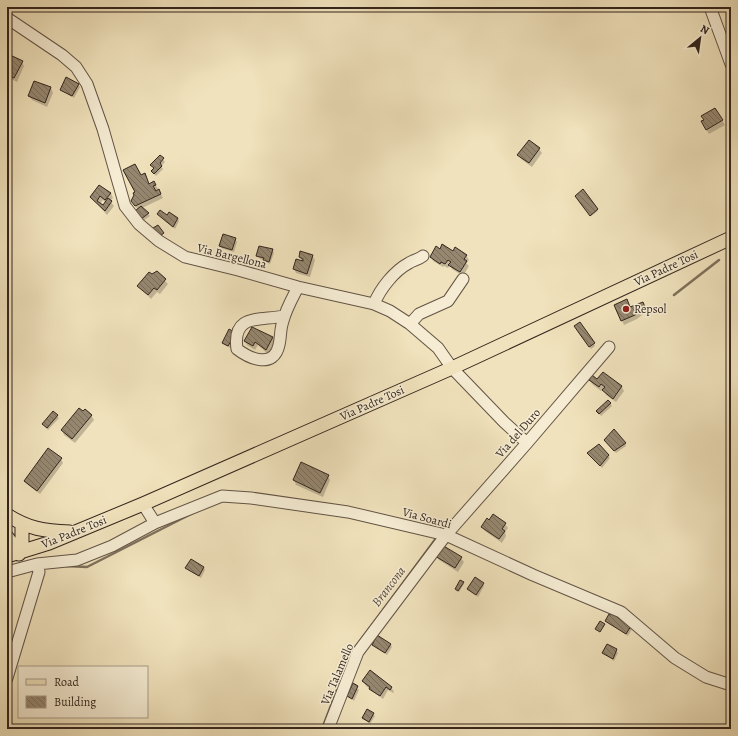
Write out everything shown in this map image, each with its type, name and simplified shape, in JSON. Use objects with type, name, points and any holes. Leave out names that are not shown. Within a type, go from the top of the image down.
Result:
[{"type":"main road","name":"Via Padre Tosi","points":[[13,555],[143,504],[452,368],[731,238]]},
{"type":"main road","points":[[7,515],[22,525],[35,529],[73,532]]},
{"type":"main road","points":[[13,555],[22,544],[22,525]]},
{"type":"main road","points":[[7,537],[13,555]]},
{"type":"street","points":[[710,7],[731,64]]},
{"type":"street","name":"Via Bargellona","points":[[7,18],[62,55],[76,67],[87,84],[103,129],[125,206],[138,224],[158,241],[185,258],[238,270],[298,287],[374,304],[410,324],[438,348],[452,368],[504,422],[527,443]]},
{"type":"street","points":[[374,304],[378,294],[394,276],[409,262],[417,260],[423,256]]},
{"type":"street","points":[[410,324],[419,314],[448,301],[463,279]]},
{"type":"street","points":[[284,316],[254,318],[246,322],[240,327],[236,338],[237,349],[246,356],[257,360],[265,360],[274,356],[279,347],[281,326],[284,316],[298,287]]},
{"type":"street","name":"Via del Duro","points":[[446,535],[609,347]]},
{"type":"street","name":"Via Soardi","points":[[155,523],[222,496],[251,498],[348,512],[446,535],[533,575],[620,612],[675,658],[706,677],[731,685]]},
{"type":"street","points":[[143,504],[155,523]]},
{"type":"street","name":"Via Padre Tosi","points":[[7,572],[37,564],[77,560],[112,546],[155,523]]},
{"type":"street","name":"Via Talamello","points":[[328,729],[358,652],[446,535]]},
{"type":"street","name":"Via Padre Tosi","points":[[7,678],[39,572],[37,564]]},
{"type":"building","points":[[10,55],[23,61],[14,78],[7,75],[7,61]]},
{"type":"building","points":[[66,77],[79,84],[72,96],[60,90]]},
{"type":"building","points":[[34,81],[51,87],[45,103],[28,96]]},
{"type":"building","points":[[715,108],[723,120],[706,130],[701,121],[704,120],[701,116]]},
{"type":"building","points":[[529,140],[540,148],[529,163],[517,155]]},
{"type":"building","points":[[160,155],[164,158],[160,163],[162,166],[154,174],[151,171],[154,168],[150,165]]},
{"type":"building","points":[[135,164],[141,175],[145,173],[149,184],[154,181],[156,185],[153,186],[156,191],[159,189],[161,194],[135,206],[131,201],[134,195],[133,193],[135,192],[123,170]]},
{"type":"building","points":[[99,185],[111,193],[105,200],[100,196],[97,201],[103,205],[108,198],[112,201],[105,211],[90,197]]},
{"type":"building","points":[[583,189],[598,209],[590,216],[575,196]]},
{"type":"building","points":[[141,206],[149,213],[141,219],[135,211]]},
{"type":"building","points":[[160,210],[167,215],[169,212],[178,218],[173,227],[157,214]]},
{"type":"building","points":[[158,225],[164,233],[160,236],[153,228]]},
{"type":"building","points":[[223,234],[236,238],[232,250],[219,246]]},
{"type":"building","points":[[442,244],[453,251],[455,247],[467,255],[464,259],[467,261],[460,272],[448,265],[451,262],[448,260],[445,264],[441,262],[440,264],[430,257],[436,246],[440,249]]},
{"type":"building","points":[[259,246],[273,249],[269,262],[263,260],[264,258],[256,256]]},
{"type":"building","points":[[300,251],[313,255],[307,274],[293,269],[296,259],[303,261],[303,259],[299,257]]},
{"type":"building","points":[[157,271],[166,279],[157,290],[154,288],[148,295],[137,286],[149,272],[152,274]]},
{"type":"building","points":[[627,299],[630,307],[643,302],[645,307],[635,315],[621,321],[614,305]]},
{"type":"building","points":[[580,322],[595,343],[589,347],[574,326]]},
{"type":"building","points":[[252,327],[273,337],[266,350],[255,342],[253,346],[244,341]]},
{"type":"building","points":[[229,329],[236,333],[228,346],[222,343]]},
{"type":"building","points":[[603,372],[622,386],[613,399],[602,390],[605,387],[601,384],[599,387],[589,380],[592,375],[597,379]]},
{"type":"building","points":[[608,400],[611,403],[599,414],[596,411]]},
{"type":"building","points":[[79,408],[83,411],[85,409],[92,415],[72,439],[61,430]]},
{"type":"building","points":[[53,411],[58,415],[47,428],[42,424]]},
{"type":"building","points":[[614,429],[626,443],[614,451],[604,440]]},
{"type":"building","points":[[599,444],[609,455],[600,466],[587,453]]},
{"type":"building","points":[[48,448],[62,458],[37,491],[24,481]]},
{"type":"building","points":[[301,462],[329,475],[320,493],[293,480]]},
{"type":"building","points":[[493,514],[506,523],[502,529],[505,531],[499,539],[481,527],[487,518],[489,520]]},
{"type":"building","points":[[442,545],[462,557],[455,568],[435,556]]},
{"type":"building","points":[[191,559],[204,567],[199,576],[185,568]]},
{"type":"building","points":[[475,577],[484,583],[476,595],[467,589]]},
{"type":"building","points":[[460,580],[464,582],[458,591],[455,589]]},
{"type":"building","points":[[613,612],[618,615],[617,617],[631,626],[626,634],[605,621],[609,614],[611,615]]},
{"type":"building","points":[[600,621],[605,624],[600,632],[595,629]]},
{"type":"building","points":[[377,635],[391,644],[385,653],[372,645]]},
{"type":"building","points":[[607,644],[617,649],[613,659],[602,653]]},
{"type":"building","points":[[370,670],[392,687],[390,690],[386,687],[380,696],[369,689],[370,687],[362,681]]},
{"type":"building","points":[[353,683],[358,686],[352,699],[347,696]]},
{"type":"building","points":[[367,709],[374,713],[369,722],[362,718]]},
{"type":"waterway","name":"Brancona","points":[[674,295],[719,260]]},
{"type":"waterway","name":"Brancona","points":[[65,566],[87,567],[195,512]]},
{"type":"waterway","name":"Brancona","points":[[355,648],[437,537]]},
{"type":"waterway","name":"Brancona","points":[[322,729],[340,682]]},
{"type":"place","name":"Repsol","points":[[626,309]]}]
